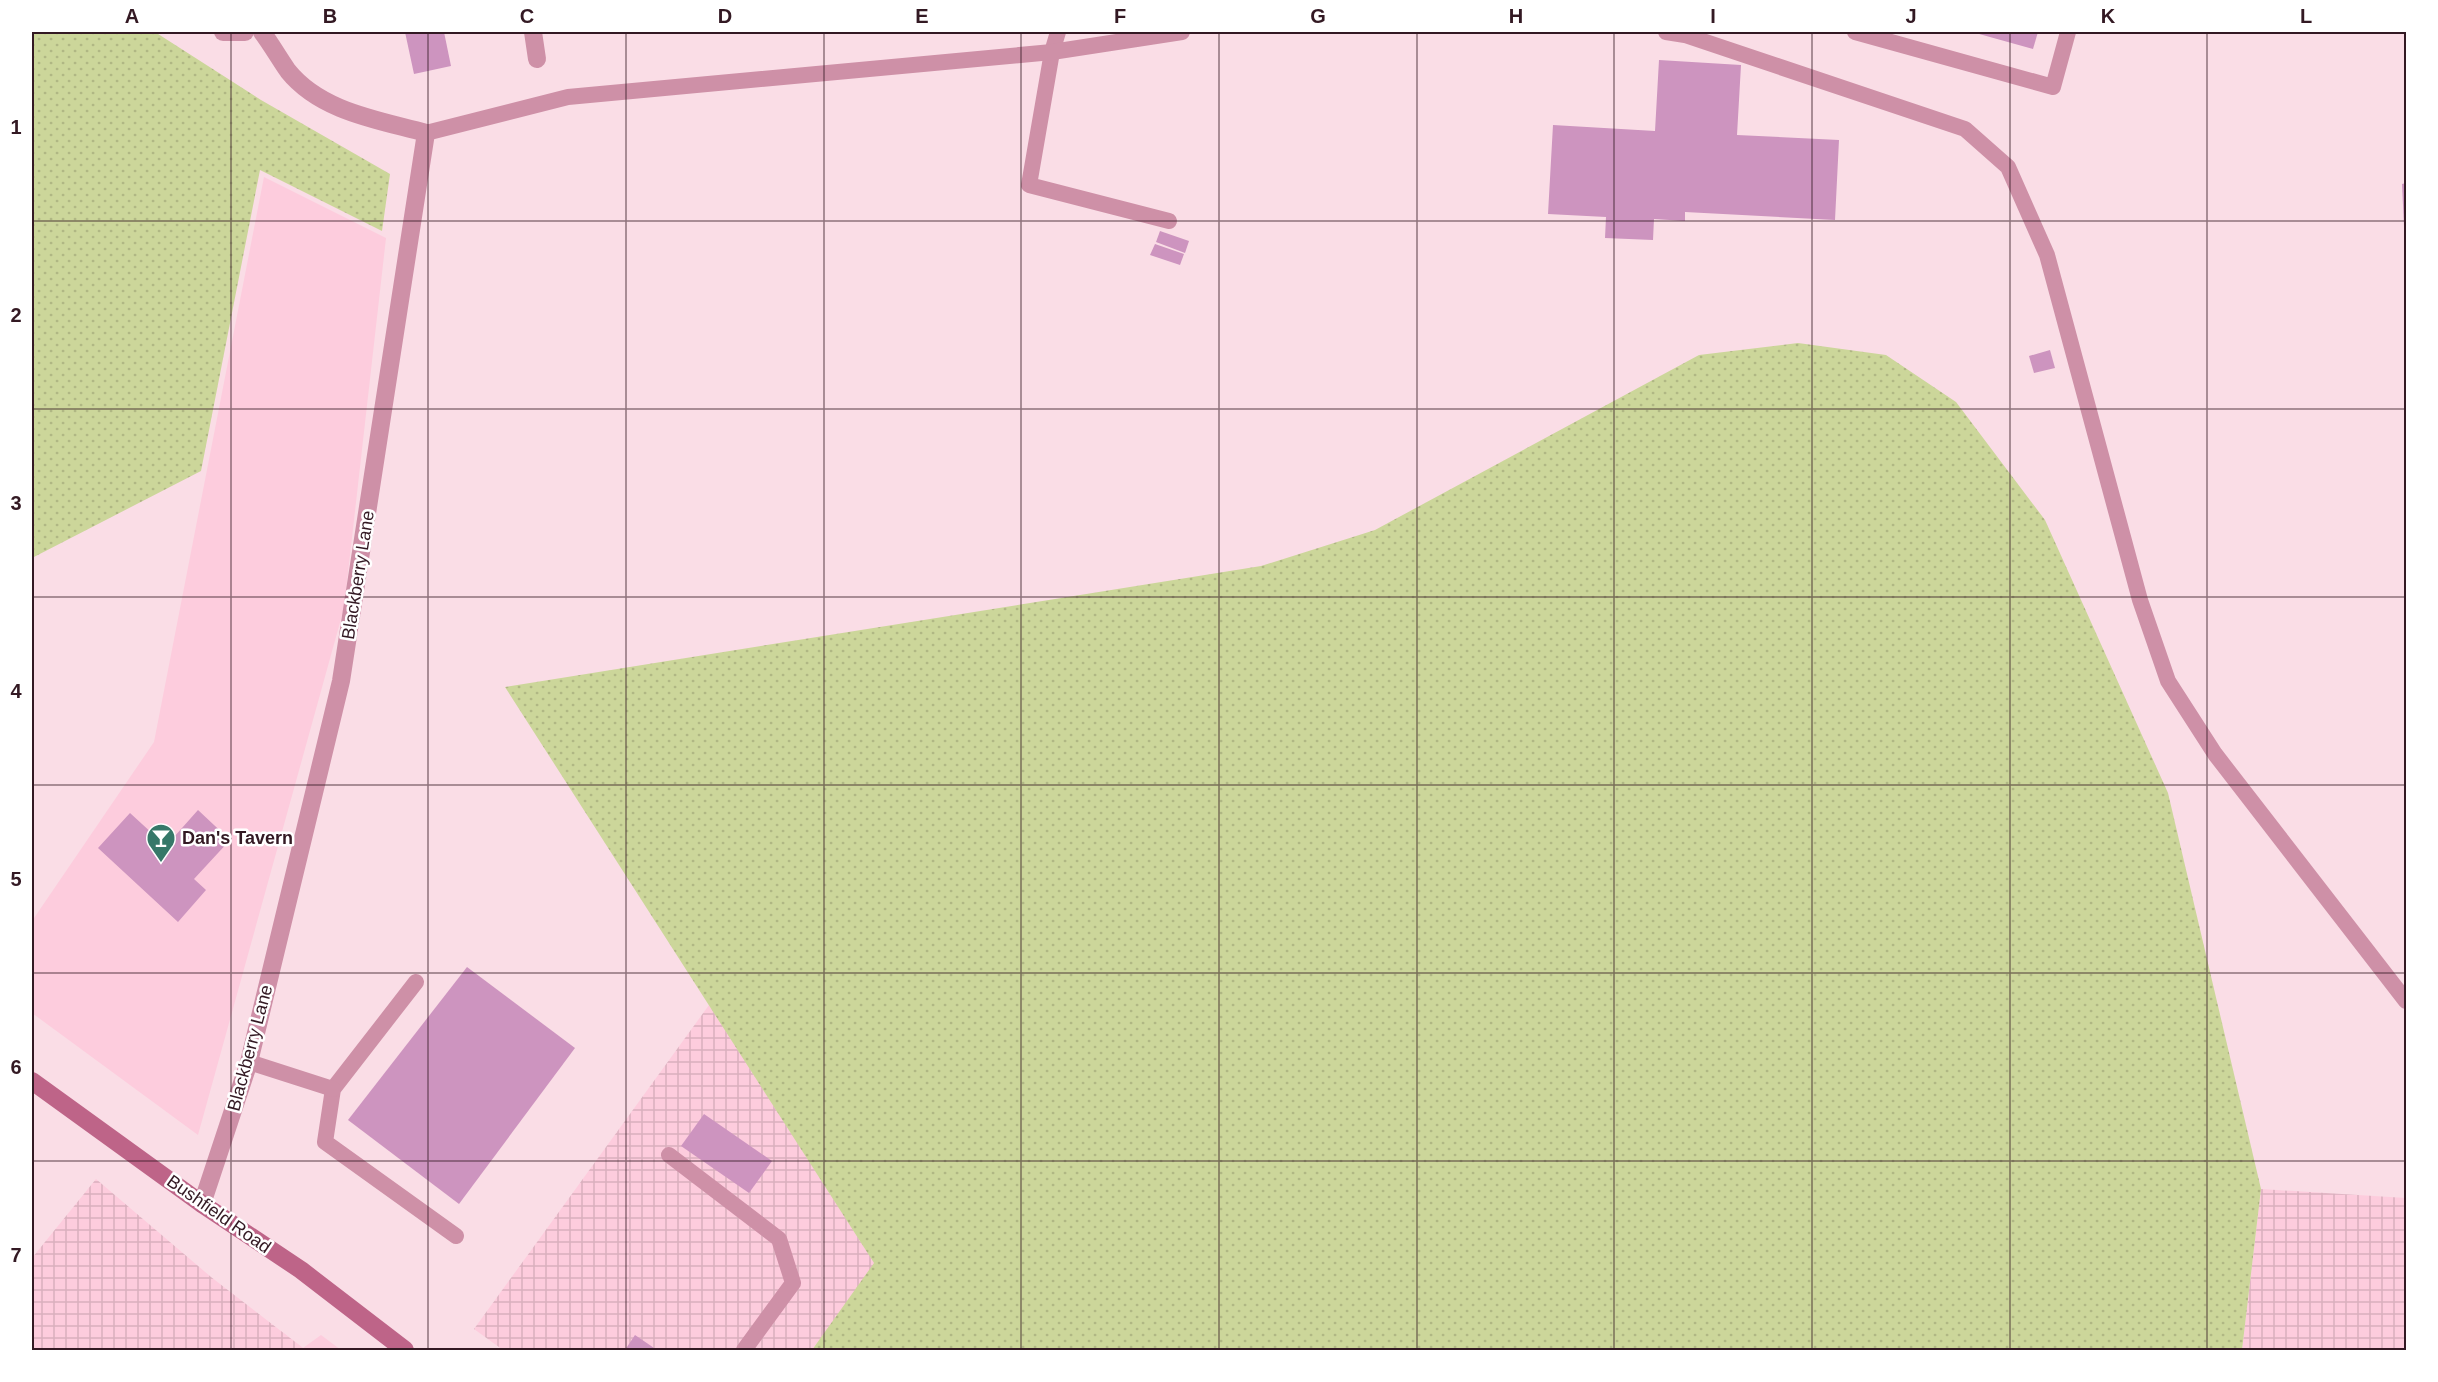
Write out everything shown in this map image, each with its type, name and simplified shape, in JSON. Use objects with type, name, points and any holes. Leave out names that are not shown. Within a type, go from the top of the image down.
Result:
[{"type":"main road","name":"Bushfield Road","points":[[32,1080],[202,1204],[301,1270],[399,1349]]},
{"type":"street","points":[[223,32],[245,32]]},
{"type":"street","points":[[262,32],[289,72],[308,90],[342,110],[426,133]]},
{"type":"street","points":[[533,32],[537,59]]},
{"type":"street","name":"Blackberry Lane","points":[[202,1204],[249,1062],[341,681],[426,133]]},
{"type":"lane","points":[[1058,32],[1052,52],[1029,185],[1169,221]]},
{"type":"lane","points":[[426,133],[568,97],[1052,52],[1182,32]]},
{"type":"lane","points":[[1666,32],[1685,35],[1965,129],[2008,167],[2047,255],[2140,600],[2168,681],[2216,754],[2406,1001]]},
{"type":"lane","points":[[1854,32],[2053,87],[2068,32]]},
{"type":"lane","points":[[416,982],[333,1089],[325,1142],[456,1236]]},
{"type":"lane","points":[[249,1062],[333,1089]]},
{"type":"lane","points":[[669,1155],[779,1239],[794,1283],[744,1350]]},
{"type":"shaded area","points":[[264,177],[386,238],[344,608],[198,1135],[32,1013],[32,921],[154,742]]},
{"type":"shaded area","points":[[709,1005],[875,1264],[812,1350],[503,1350],[474,1329]]},
{"type":"shaded area","points":[[96,1179],[211,1277],[303,1348],[301,1350],[32,1350],[32,1258]]},
{"type":"shaded area","points":[[2261,1189],[2406,1198],[2406,1350],[2242,1350]]},
{"type":"shaded area","points":[[281,1331],[303,1348],[321,1335],[341,1350],[221,1350]]},
{"type":"green space","points":[[32,32],[155,32],[261,100],[390,174],[382,231],[260,170],[201,471],[32,558]]},
{"type":"green space","points":[[1798,343],[1886,355],[1956,402],[2045,520],[2168,793],[2261,1189],[2242,1350],[812,1350],[874,1263],[505,687],[1261,566],[1375,530],[1699,355]]},
{"type":"building","points":[[405,32],[444,32],[451,66],[414,74]]},
{"type":"building","points":[[1972,32],[2038,32],[2033,49]]},
{"type":"building","points":[[1659,60],[1741,65],[1737,135],[1839,140],[1835,220],[1685,212],[1685,221],[1654,219],[1653,240],[1605,238],[1606,217],[1548,214],[1553,125],[1655,131]]},
{"type":"building","points":[[2406,183],[2406,247],[2405,247],[2402,184]]},
{"type":"building","points":[[1160,231],[1189,241],[1185,253],[1156,242]]},
{"type":"building","points":[[1155,244],[1184,254],[1180,265],[1150,255]]},
{"type":"building","points":[[2050,350],[2055,368],[2034,373],[2029,356]]},
{"type":"building","name":"Dan's Tavern","points":[[198,810],[230,840],[194,879],[206,890],[178,922],[98,848],[130,813],[166,846]]},
{"type":"building","points":[[467,967],[575,1048],[459,1204],[348,1120]]},
{"type":"building","points":[[704,1114],[772,1161],[749,1193],[681,1146]]},
{"type":"building","points":[[635,1335],[657,1350],[625,1350]]},
{"type":"place","name":"Dan's Tavern","points":[[161,864]]}]
